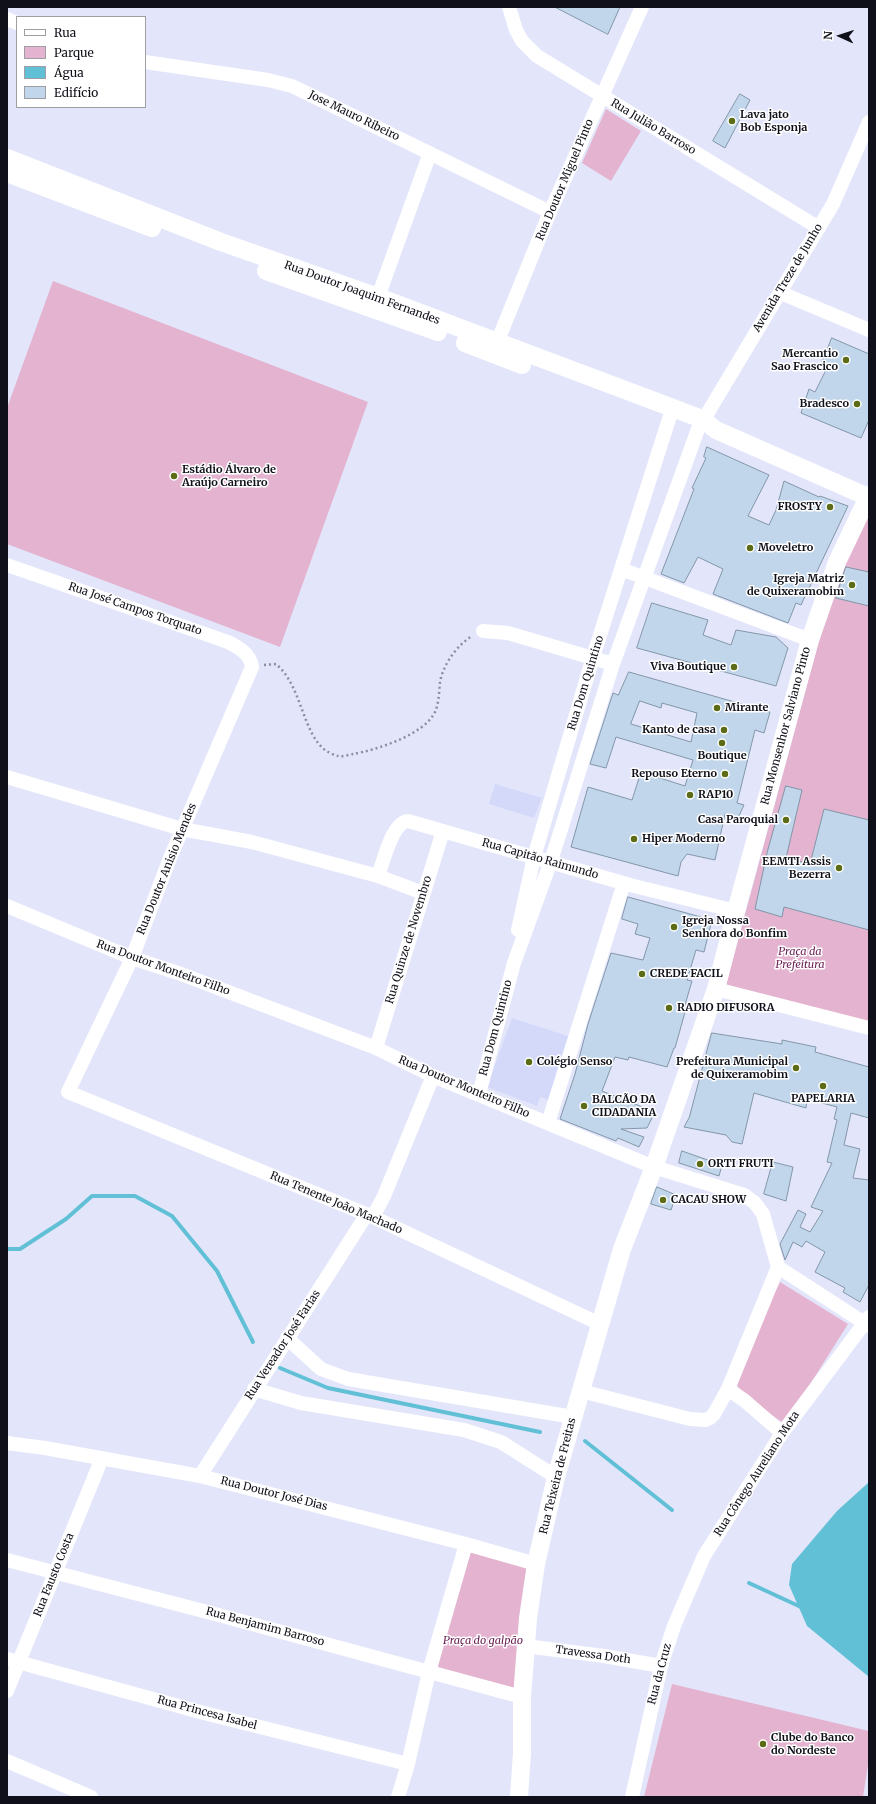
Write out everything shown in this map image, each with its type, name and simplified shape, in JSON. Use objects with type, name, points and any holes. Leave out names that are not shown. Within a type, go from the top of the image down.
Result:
[{"type":"street","name":"Rua Julião Barroso","points":[[509,7],[516,30],[522,41],[537,56],[819,228]]},
{"type":"street","name":"Rua Doutor Miguel Pinto","points":[[495,348],[550,212],[642,7]]},
{"type":"street","name":"Jose Mauro Ribeiro","points":[[146,62],[244,76],[292,86],[550,212]]},
{"type":"street","name":"Avenida Treze de Junho","points":[[705,426],[833,204],[869,122]]},
{"type":"street","points":[[378,297],[430,153]]},
{"type":"street","name":"Rua Doutor Joaquim Fernandes","points":[[8,168],[378,297],[495,348],[705,426],[869,496]]},
{"type":"street","name":"Rua Doutor Joaquim Fernandes","points":[[65,188],[286,279],[431,330],[495,348]]},
{"type":"street","points":[[781,293],[869,330]]},
{"type":"street","name":"Rua Dom Quintino","points":[[514,963],[519,924],[534,856],[593,657],[671,413]]},
{"type":"street","name":"Rua Dom Quintino","points":[[479,1094],[514,963],[551,861],[613,664],[644,577],[705,426]]},
{"type":"street","name":"Rua Monsenhor Salviano Pinto","points":[[654,1167],[716,989],[810,640],[837,562],[869,496]]},
{"type":"street","name":"Rua José Campos Torquato","points":[[7,564],[228,642],[246,652],[252,667]]},
{"type":"street","points":[[621,569],[810,640]]},
{"type":"street","points":[[483,632],[508,633],[613,664]]},
{"type":"street","name":"Rua Doutor Anisio Mendes","points":[[68,1092],[132,958],[182,829],[252,667]]},
{"type":"street","points":[[7,777],[182,829],[252,842],[378,876],[423,893]]},
{"type":"street","name":"Rua Capitão Raimundo","points":[[378,876],[394,834],[401,823],[408,821],[624,883],[736,911]]},
{"type":"street","name":"Rua Quinze de Novembro","points":[[376,1048],[443,831]]},
{"type":"street","points":[[548,1123],[624,883]]},
{"type":"street","name":"Rua Doutor Monteiro Filho","points":[[7,906],[132,958],[181,974],[376,1048],[433,1076],[654,1167],[750,1198],[763,1214],[778,1268]]},
{"type":"street","points":[[716,989],[869,1028]]},
{"type":"street","name":"Rua Vereador José Farias","points":[[200,1476],[287,1338],[384,1196],[433,1076]]},
{"type":"street","name":"Rua Tenente João Machado","points":[[68,1092],[370,1215],[600,1324]]},
{"type":"street","name":"Rua Teixeira de Freitas","points":[[518,1797],[522,1753],[522,1697],[525,1646],[536,1564],[556,1477],[600,1324],[622,1250],[654,1167]]},
{"type":"street","points":[[581,1391],[690,1419],[705,1420],[710,1418],[714,1414],[728,1389],[778,1268],[868,1322]]},
{"type":"street","name":"Rua Cônego Aureliano Mota","points":[[704,1556],[782,1433],[868,1322]]},
{"type":"street","points":[[287,1338],[321,1369],[348,1379],[573,1417]]},
{"type":"street","points":[[254,1389],[301,1403],[464,1430],[501,1442],[556,1477]]},
{"type":"street","points":[[728,1389],[745,1401],[782,1433]]},
{"type":"street","name":"Rua Doutor José Dias","points":[[7,1443],[102,1458],[200,1476],[466,1544],[536,1564]]},
{"type":"street","name":"Rua Fausto Costa","points":[[7,1691],[13,1661],[54,1572],[102,1458]]},
{"type":"street","points":[[398,1797],[408,1764],[429,1672],[466,1544]]},
{"type":"street","name":"Rua da Cruz","points":[[632,1797],[661,1666],[674,1626],[704,1556]]},
{"type":"street","name":"Rua Benjamim Barroso","points":[[7,1560],[216,1614],[522,1697]]},
{"type":"street","name":"Travessa Doth","points":[[525,1646],[604,1656],[661,1666]]},
{"type":"street","name":"Rua Princesa Isabel","points":[[13,1661],[204,1713],[408,1764]]},
{"type":"street","points":[[7,1761],[90,1797]]},
{"type":"path","points":[[252,667],[276,664],[284,671],[300,703],[316,743],[339,757],[365,752],[401,739],[421,727],[435,712],[442,671],[463,641],[483,632]]},
{"type":"shaded area","points":[[495,784],[542,798],[534,818],[489,804]]},
{"type":"shaded area","name":"Colégio Senso","points":[[512,1018],[571,1037],[549,1100],[540,1097],[537,1106],[487,1087]]},
{"type":"green space","points":[[606,109],[641,131],[611,181],[582,163]]},
{"type":"green space","name":"Estádio Álvaro de Araújo Carneiro","points":[[53,281],[368,402],[280,647],[7,544],[7,408]]},
{"type":"green space","name":"Praça da Prefeitura","points":[[869,516],[869,1023],[726,985],[841,559]]},
{"type":"green space","points":[[780,1282],[848,1324],[785,1424],[746,1398],[736,1384],[739,1362]]},
{"type":"green space","name":"Praça do galpão","points":[[469,1548],[531,1570],[516,1690],[437,1668]]},
{"type":"green space","name":"Clube do Banco do Nordeste","points":[[672,1684],[869,1731],[869,1758],[863,1797],[644,1797]]},
{"type":"water","points":[[869,1482],[869,1677],[807,1626],[789,1585],[792,1564],[837,1511]]},
{"type":"building","points":[[555,7],[620,7],[608,34]]},
{"type":"building","name":"Lava jato Bob Esponja","points":[[740,94],[750,100],[725,148],[713,141]]},
{"type":"building","points":[[832,338],[869,354],[869,420],[861,438],[801,413],[809,389],[815,392],[827,368],[821,366]]},
{"type":"building","points":[[707,447],[769,475],[748,516],[769,525],[776,510],[784,481],[819,497],[820,496],[848,506],[801,605],[796,603],[788,623],[713,594],[723,569],[698,557],[684,583],[661,574],[694,489],[692,488],[706,458],[704,457]]},
{"type":"building","name":"Igreja Matriz de Quixeramobim","points":[[846,567],[869,572],[869,606],[836,598]]},
{"type":"building","points":[[652,603],[708,620],[703,635],[731,645],[736,630],[776,637],[788,648],[776,686],[637,648]]},
{"type":"building","points":[[629,672],[770,712],[764,733],[755,730],[737,803],[744,805],[738,818],[725,814],[715,860],[687,854],[681,862],[678,876],[571,847],[588,787],[632,800],[641,772],[685,786],[693,760],[616,737],[606,768],[590,764],[613,693],[618,695]],"holes":[[[640,701],[661,708],[662,703],[697,713],[691,742],[631,724]]]},
{"type":"building","name":"EEMTI Assis Bezerra","points":[[786,786],[802,790],[786,858],[810,864],[824,809],[869,820],[869,930],[784,907],[782,917],[755,909],[767,853]]},
{"type":"building","points":[[628,897],[712,920],[704,952],[696,950],[687,980],[692,981],[685,1005],[687,1005],[675,1048],[667,1067],[629,1057],[628,1060],[615,1057],[602,1091],[655,1112],[647,1128],[621,1129],[644,1137],[639,1147],[618,1138],[616,1141],[560,1119],[611,953],[643,960],[650,938],[635,934],[638,924],[622,919]]},
{"type":"building","points":[[712,1033],[782,1044],[782,1040],[816,1047],[815,1052],[869,1067],[869,1118],[851,1113],[844,1145],[860,1149],[853,1178],[869,1180],[869,1285],[860,1302],[843,1292],[845,1288],[815,1272],[825,1252],[806,1241],[802,1247],[793,1242],[785,1260],[780,1244],[798,1210],[806,1214],[800,1227],[810,1232],[823,1211],[811,1207],[832,1163],[827,1162],[837,1120],[834,1119],[837,1107],[807,1099],[806,1108],[754,1093],[742,1144],[732,1142],[726,1135],[684,1127],[689,1118]]},
{"type":"building","name":"ORTI FRUTI","points":[[682,1151],[722,1165],[719,1176],[679,1163]]},
{"type":"building","points":[[773,1162],[793,1167],[786,1201],[764,1194]]},
{"type":"building","name":"CACAU SHOW","points":[[657,1187],[676,1195],[671,1210],[651,1204]]},
{"type":"waterway","points":[[7,1249],[20,1249],[66,1219],[92,1196],[135,1196],[172,1216],[217,1271],[253,1342]]},
{"type":"waterway","points":[[280,1368],[328,1388],[540,1432]]},
{"type":"waterway","points":[[585,1441],[672,1510]]},
{"type":"waterway","points":[[749,1583],[803,1608]]},
{"type":"place","name":"Lava jato Bob Esponja","points":[[732,121]]},
{"type":"place","name":"Mercantio Sao Frascico","points":[[846,360]]},
{"type":"place","name":"Bradesco","points":[[857,404]]},
{"type":"place","name":"Estádio Álvaro de Araújo Carneiro","points":[[174,476]]},
{"type":"place","name":"FROSTY","points":[[830,507]]},
{"type":"place","name":"Moveletro","points":[[750,548]]},
{"type":"place","name":"Igreja Matriz de Quixeramobim","points":[[852,585]]},
{"type":"place","name":"Viva Boutique","points":[[734,667]]},
{"type":"place","name":"Mirante","points":[[717,708]]},
{"type":"place","name":"Kanto de casa","points":[[724,730]]},
{"type":"place","name":"Boutique","points":[[722,743]]},
{"type":"place","name":"Repouso Eterno","points":[[725,774]]},
{"type":"place","name":"RAP10","points":[[690,795]]},
{"type":"place","name":"Casa Paroquial","points":[[786,820]]},
{"type":"place","name":"Hiper Moderno","points":[[634,839]]},
{"type":"place","name":"EEMTI Assis Bezerra","points":[[839,868]]},
{"type":"place","name":"Igreja Nossa Senhora do Bonfim","points":[[674,927]]},
{"type":"place","name":"CREDE FACIL","points":[[642,974]]},
{"type":"place","name":"RADIO DIFUSORA","points":[[669,1008]]},
{"type":"place","name":"Colégio Senso","points":[[529,1062]]},
{"type":"place","name":"Prefeitura Municipal de Quixeramobim","points":[[796,1068]]},
{"type":"place","name":"PAPELARIA","points":[[823,1086]]},
{"type":"place","name":"BALCÃO DA CIDADANIA","points":[[584,1106]]},
{"type":"place","name":"ORTI FRUTI","points":[[700,1164]]},
{"type":"place","name":"CACAU SHOW","points":[[663,1200]]},
{"type":"place","name":"Clube do Banco do Nordeste","points":[[763,1744]]}]
